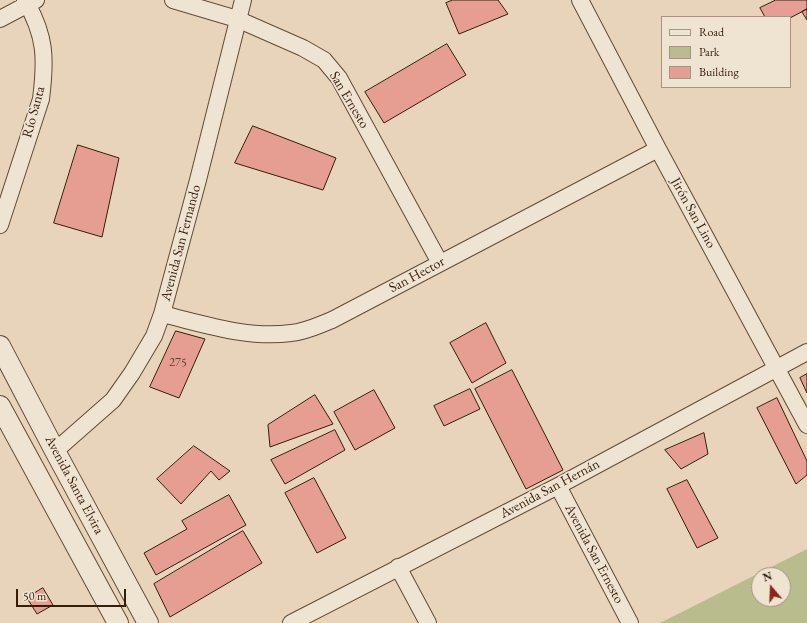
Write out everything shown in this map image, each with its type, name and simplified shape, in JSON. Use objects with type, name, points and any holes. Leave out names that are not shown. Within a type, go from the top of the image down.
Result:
[{"type":"street","name":"San Ernesto","points":[[174,0],[238,19],[303,48],[324,60],[339,78],[440,262]]},
{"type":"street","name":"Avenida San Fernando","points":[[55,451],[112,400],[132,373],[154,336],[162,314],[196,188],[243,0]]},
{"type":"street","name":"Jirón San Lino","points":[[580,0],[658,149],[807,424]]},
{"type":"street","points":[[0,19],[30,1]]},
{"type":"street","name":"Río Santa","points":[[0,225],[41,99],[45,59],[41,35],[30,1]]},
{"type":"street","name":"San Hector","points":[[162,314],[251,334],[292,333],[313,328],[332,320],[658,149]]},
{"type":"street","name":"Avenida Santa Elvira","points":[[0,346],[7,377],[55,451],[148,623]]},
{"type":"street","name":"Avenida San Hernán","points":[[291,623],[558,486],[807,352]]},
{"type":"street","name":"Avenida Santa Elvira","points":[[0,406],[118,623]]},
{"type":"street","name":"Avenida San Ernesto","points":[[558,486],[630,623]]},
{"type":"street","points":[[398,567],[428,623]]},
{"type":"green space","points":[[807,549],[807,623],[660,623],[751,577],[751,607],[791,607],[791,567],[771,567]]},
{"type":"building","points":[[453,0],[498,0],[508,14],[459,34],[446,3]]},
{"type":"building","points":[[776,0],[807,0],[807,9],[791,17],[791,16],[764,16],[760,8]]},
{"type":"building","points":[[807,9],[807,20],[802,12]]},
{"type":"building","points":[[447,44],[466,75],[384,123],[365,92]]},
{"type":"building","points":[[253,126],[336,158],[323,190],[235,163]]},
{"type":"building","points":[[78,145],[119,158],[102,237],[54,223]]},
{"type":"building","points":[[486,323],[506,363],[472,383],[450,343]]},
{"type":"building","points":[[176,331],[205,339],[179,398],[150,387]]},
{"type":"building","points":[[512,370],[563,470],[526,489],[475,389]]},
{"type":"building","points":[[807,374],[807,393],[800,378]]},
{"type":"building","points":[[470,389],[480,409],[444,426],[434,406]]},
{"type":"building","points":[[374,390],[395,428],[355,450],[334,412]]},
{"type":"building","points":[[315,395],[333,424],[270,447],[268,425]]},
{"type":"building","points":[[777,398],[807,461],[807,475],[796,484],[757,408]]},
{"type":"building","points":[[335,430],[345,450],[285,484],[271,460]]},
{"type":"building","points":[[704,433],[708,454],[681,469],[665,450]]},
{"type":"building","points":[[194,446],[230,471],[219,480],[211,471],[181,504],[157,479]]},
{"type":"building","points":[[314,478],[346,538],[317,553],[285,493]]},
{"type":"building","points":[[687,480],[718,538],[697,548],[667,489]]},
{"type":"building","points":[[229,495],[246,525],[156,575],[144,553],[187,529],[182,521]]},
{"type":"building","points":[[243,531],[262,563],[170,617],[154,584]]},
{"type":"building","points":[[43,588],[53,605],[37,614],[27,598]]}]
